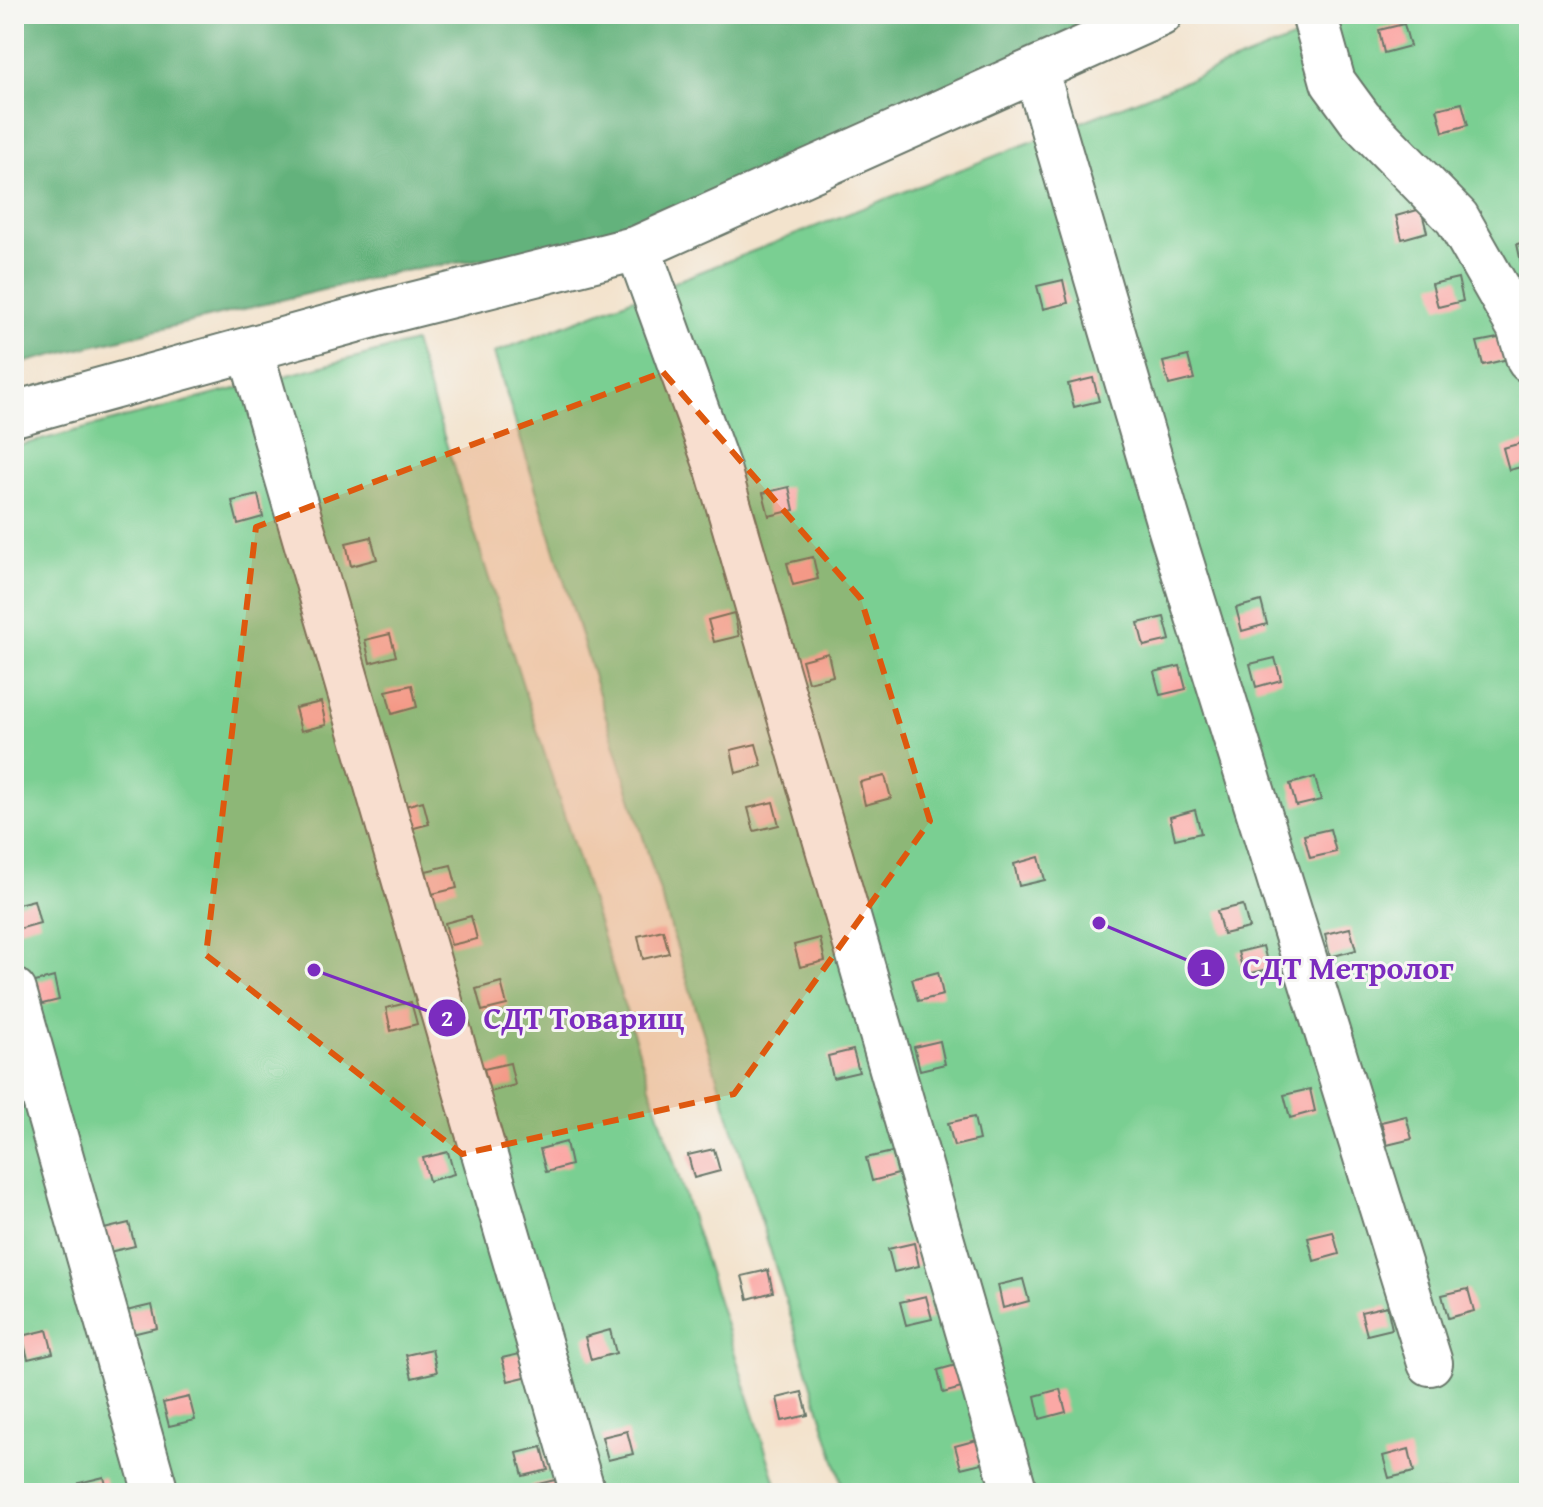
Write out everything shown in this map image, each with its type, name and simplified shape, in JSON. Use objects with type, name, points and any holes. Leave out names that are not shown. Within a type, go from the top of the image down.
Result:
[{"type":"street","points":[[14,414],[388,311],[638,248],[1160,14]]},
{"type":"street","points":[[1314,14],[1333,82],[1360,119],[1457,218],[1519,327],[1529,360]]},
{"type":"street","points":[[1036,71],[1167,517],[1430,1363]]},
{"type":"street","points":[[638,248],[718,469],[1015,1493]]},
{"type":"street","points":[[250,349],[583,1493]]},
{"type":"street","points":[[14,991],[156,1493]]},
{"type":"highlighted area","points":[[663,372],[861,599],[930,821],[734,1094],[462,1154],[206,955],[256,527]]},
{"type":"green space","points":[[14,14],[1125,14],[643,235],[396,272],[14,365]]},
{"type":"green space","points":[[1356,14],[1529,14],[1529,1493],[845,1493],[494,353]]},
{"type":"green space","points":[[414,342],[779,1493],[14,1493],[14,447]]},
{"type":"building","points":[[1404,24],[1410,46],[1384,53],[1379,30]]},
{"type":"building","points":[[1462,103],[1468,125],[1443,132],[1437,109]]},
{"type":"building","points":[[1421,209],[1427,232],[1402,239],[1396,216]]},
{"type":"building","points":[[1529,241],[1529,265],[1522,267],[1517,244]]},
{"type":"building","points":[[1458,278],[1463,301],[1438,307],[1432,284]]},
{"type":"building","points":[[1063,280],[1068,303],[1043,309],[1037,286]]},
{"type":"building","points":[[1503,337],[1508,359],[1483,365],[1477,342]]},
{"type":"building","points":[[1188,356],[1194,379],[1169,385],[1163,362]]},
{"type":"building","points":[[1093,378],[1099,401],[1074,407],[1068,384]]},
{"type":"building","points":[[1529,441],[1529,465],[1509,470],[1503,448]]},
{"type":"building","points":[[789,487],[794,510],[769,516],[763,493]]},
{"type":"building","points":[[258,495],[263,517],[238,524],[232,501]]},
{"type":"building","points":[[371,537],[377,559],[351,566],[346,543]]},
{"type":"building","points":[[813,557],[818,579],[793,585],[787,563]]},
{"type":"building","points":[[1261,601],[1267,624],[1242,631],[1236,608]]},
{"type":"building","points":[[734,613],[739,636],[714,642],[708,620]]},
{"type":"building","points":[[1164,617],[1170,640],[1144,646],[1138,623]]},
{"type":"building","points":[[390,634],[396,656],[370,663],[365,640]]},
{"type":"building","points":[[828,653],[833,676],[808,682],[802,660]]},
{"type":"building","points":[[1275,658],[1281,680],[1256,687],[1250,664]]},
{"type":"building","points":[[1180,666],[1186,689],[1160,695],[1154,672]]},
{"type":"building","points":[[412,685],[417,707],[392,714],[386,691]]},
{"type":"building","points":[[321,702],[326,725],[301,731],[295,708]]},
{"type":"building","points":[[756,744],[762,766],[736,773],[731,750]]},
{"type":"building","points":[[885,776],[891,798],[865,805],[860,782]]},
{"type":"building","points":[[1315,777],[1321,800],[1296,806],[1290,784]]},
{"type":"building","points":[[423,801],[429,824],[403,831],[398,808]]},
{"type":"building","points":[[773,802],[779,825],[754,831],[748,808]]},
{"type":"building","points":[[1195,810],[1201,833],[1175,839],[1170,817]]},
{"type":"building","points":[[1330,829],[1336,852],[1310,858],[1304,835]]},
{"type":"building","points":[[1039,857],[1045,880],[1019,886],[1014,864]]},
{"type":"building","points":[[451,865],[457,888],[432,894],[426,871]]},
{"type":"building","points":[[34,900],[40,923],[15,930],[14,905]]},
{"type":"building","points":[[1243,905],[1249,928],[1223,934],[1217,911]]},
{"type":"building","points":[[471,916],[477,939],[451,945],[445,923]]},
{"type":"building","points":[[1350,928],[1356,950],[1330,957],[1325,934]]},
{"type":"building","points":[[663,930],[669,953],[643,959],[638,936]]},
{"type":"building","points":[[820,938],[825,961],[800,967],[794,945]]},
{"type":"building","points":[[1263,946],[1269,969],[1244,975],[1238,952]]},
{"type":"building","points":[[938,972],[943,995],[918,1001],[912,979]]},
{"type":"building","points":[[54,977],[59,1000],[34,1006],[28,984]]},
{"type":"building","points":[[501,982],[507,1005],[482,1011],[476,989]]},
{"type":"building","points":[[411,1002],[417,1024],[391,1031],[386,1008]]},
{"type":"building","points":[[940,1041],[945,1064],[920,1070],[914,1047]]},
{"type":"building","points":[[853,1050],[859,1072],[833,1078],[828,1056]]},
{"type":"building","points":[[510,1063],[515,1085],[490,1092],[484,1069]]},
{"type":"building","points":[[1310,1089],[1315,1111],[1290,1118],[1284,1095]]},
{"type":"building","points":[[1406,1116],[1412,1139],[1387,1145],[1381,1122]]},
{"type":"building","points":[[974,1117],[979,1140],[954,1146],[948,1123]]},
{"type":"building","points":[[566,1142],[571,1165],[546,1172],[540,1149]]},
{"type":"building","points":[[714,1149],[720,1171],[694,1178],[688,1155]]},
{"type":"building","points":[[448,1152],[454,1174],[429,1181],[423,1158]]},
{"type":"building","points":[[892,1152],[898,1174],[872,1181],[866,1158]]},
{"type":"building","points":[[129,1223],[135,1246],[109,1252],[104,1229]]},
{"type":"building","points":[[1333,1232],[1339,1254],[1314,1261],[1308,1238]]},
{"type":"building","points":[[914,1243],[919,1266],[894,1272],[888,1249]]},
{"type":"building","points":[[768,1270],[773,1292],[748,1299],[742,1276]]},
{"type":"building","points":[[1023,1279],[1029,1301],[1003,1308],[998,1285]]},
{"type":"building","points":[[1468,1289],[1474,1311],[1448,1318],[1442,1295]]},
{"type":"building","points":[[926,1296],[932,1319],[906,1325],[900,1302]]},
{"type":"building","points":[[152,1305],[157,1328],[132,1334],[126,1311]]},
{"type":"building","points":[[1387,1306],[1392,1329],[1367,1335],[1361,1312]]},
{"type":"building","points":[[47,1330],[53,1353],[28,1359],[22,1336]]},
{"type":"building","points":[[610,1330],[616,1353],[591,1360],[585,1337]]},
{"type":"building","points":[[432,1349],[437,1372],[412,1378],[406,1355]]},
{"type":"building","points":[[528,1352],[533,1375],[508,1381],[502,1358]]},
{"type":"building","points":[[963,1363],[969,1386],[943,1393],[938,1370]]},
{"type":"building","points":[[1060,1389],[1066,1412],[1040,1419],[1035,1396]]},
{"type":"building","points":[[802,1392],[808,1415],[782,1421],[777,1398]]},
{"type":"building","points":[[189,1397],[195,1420],[169,1426],[163,1403]]},
{"type":"building","points":[[627,1431],[633,1454],[608,1460],[602,1437]]},
{"type":"building","points":[[981,1439],[986,1462],[961,1468],[955,1446]]},
{"type":"building","points":[[542,1447],[548,1470],[523,1476],[517,1453]]},
{"type":"building","points":[[1409,1449],[1414,1472],[1389,1478],[1383,1456]]},
{"type":"building","points":[[104,1477],[108,1493],[81,1493],[79,1483]]},
{"type":"building","points":[[555,1480],[558,1493],[531,1493],[530,1486]]},
{"type":"place","name":"СДТ Метролог","points":[[1099,923]]},
{"type":"place","name":"СДТ Товарищ","points":[[314,970]]}]
